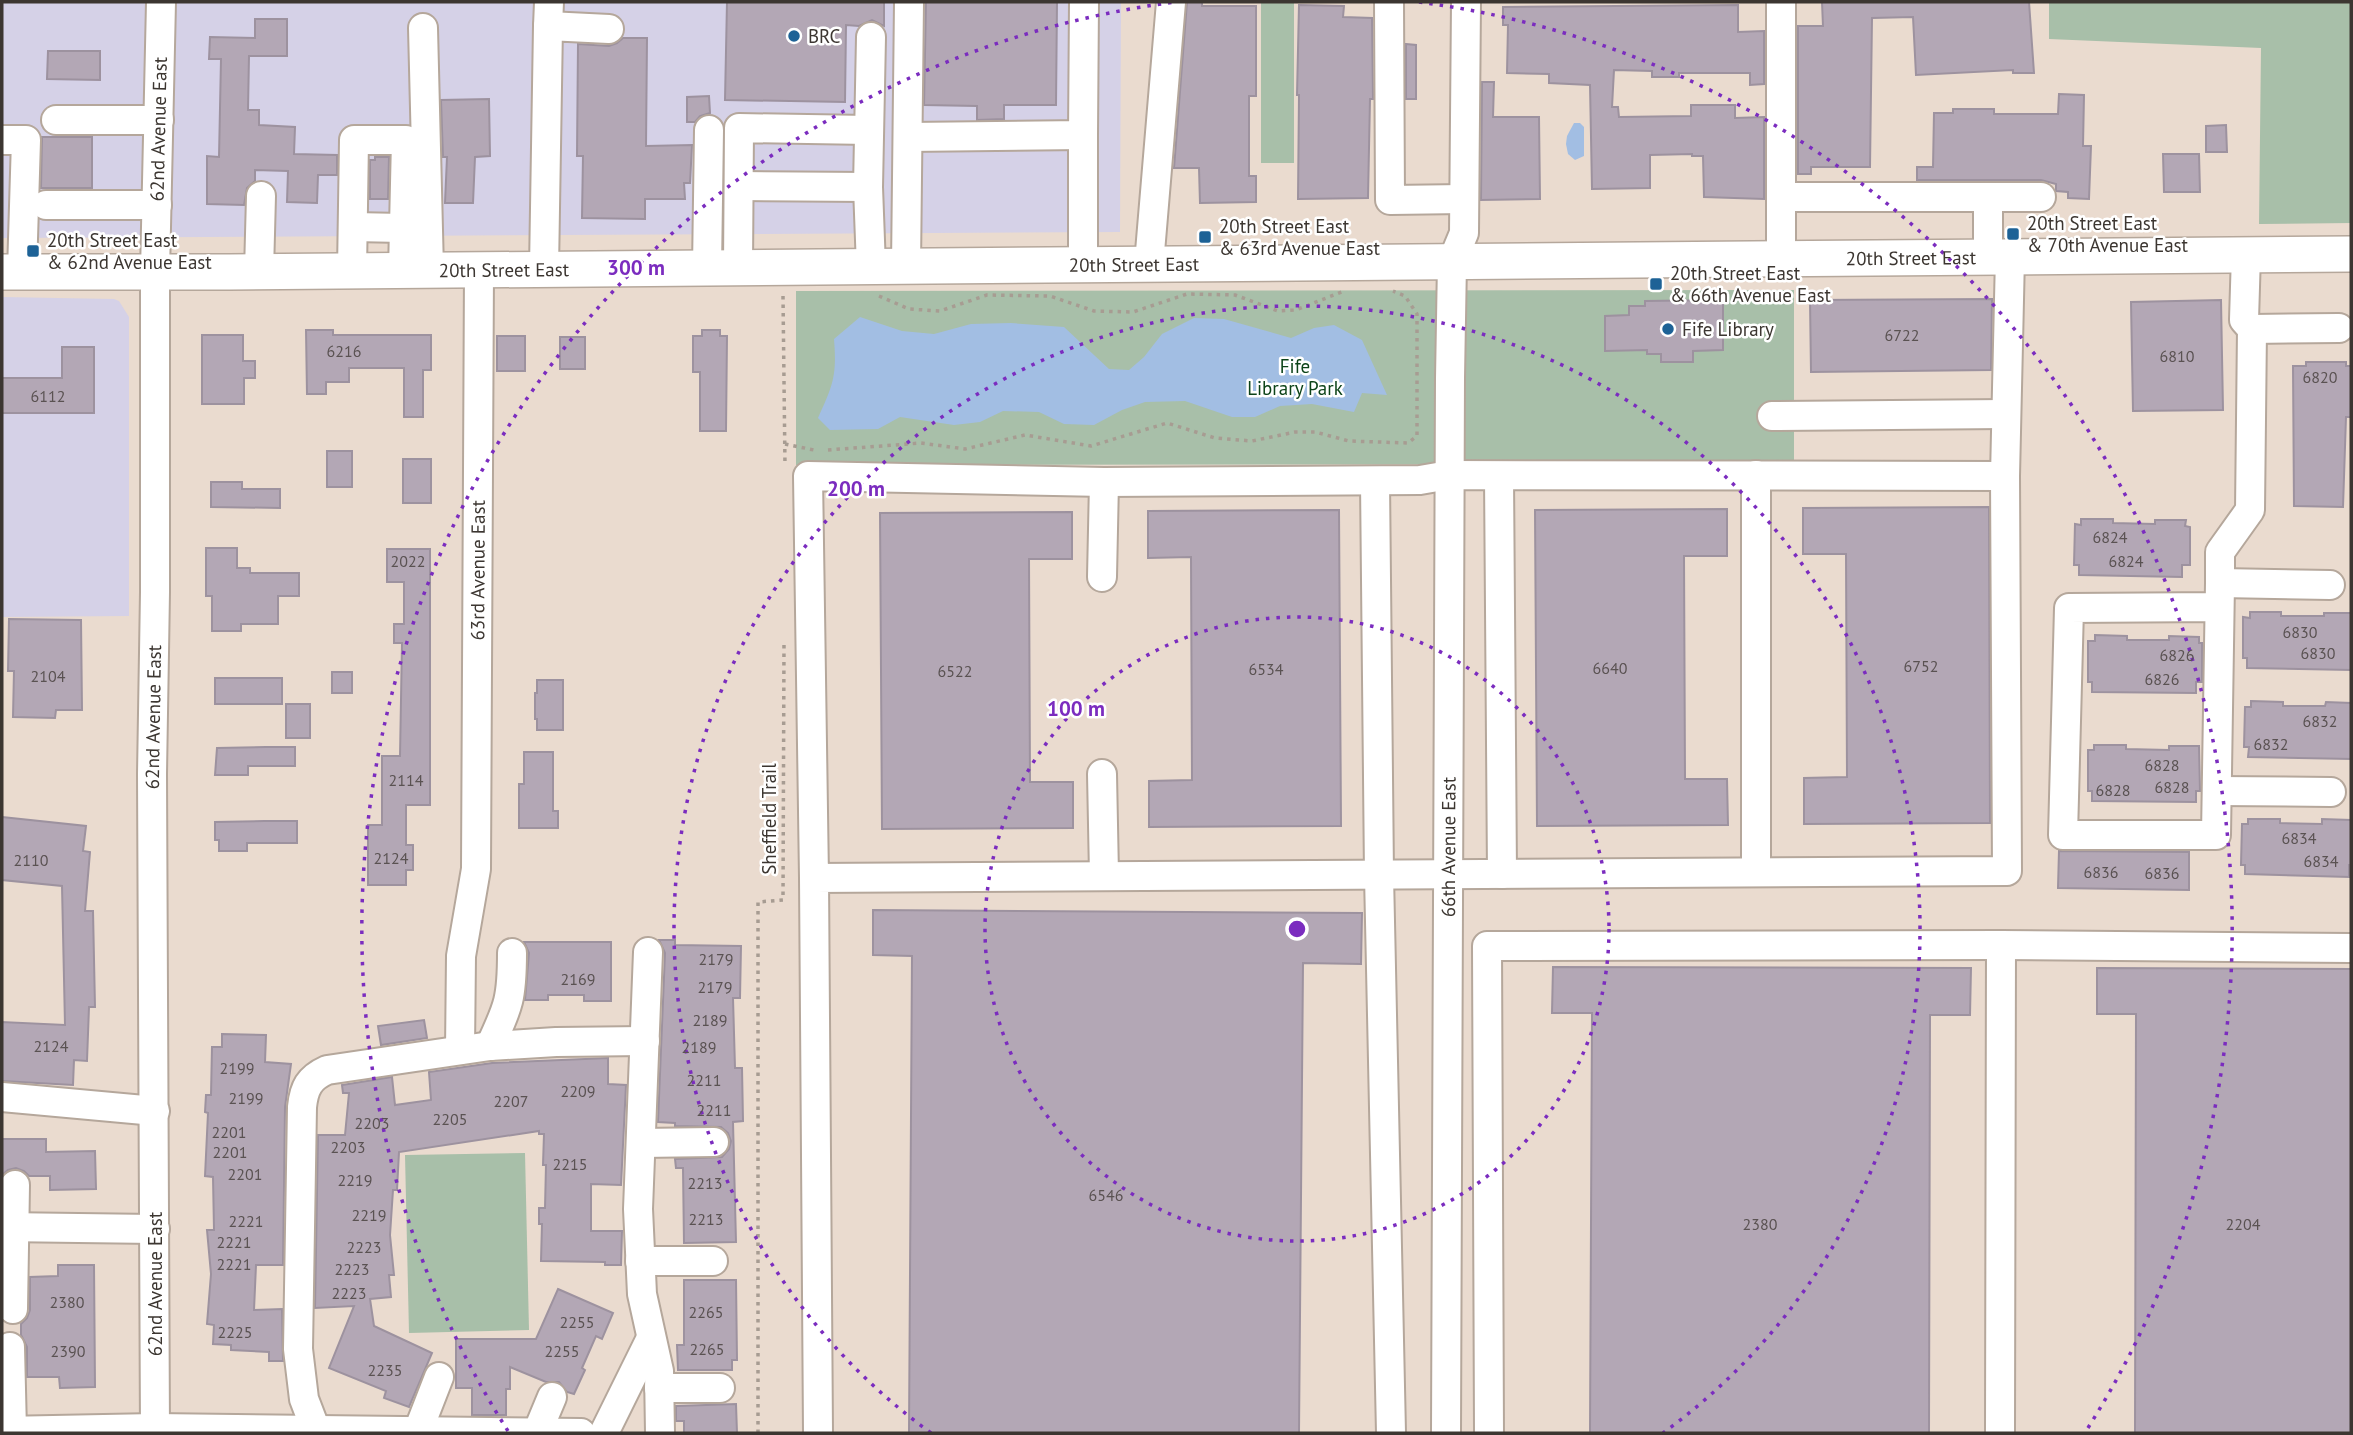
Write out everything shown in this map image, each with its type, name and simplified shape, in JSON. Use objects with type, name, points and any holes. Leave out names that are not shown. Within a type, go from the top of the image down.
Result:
[{"type":"main road","name":"20th Street East","points":[[12,272],[785,267],[874,280],[906,266],[2351,254]]},
{"type":"street","name":"62nd Avenue East","points":[[155,1430],[152,774],[155,272],[161,2]]},
{"type":"street","points":[[906,266],[909,2]]},
{"type":"street","points":[[1083,265],[1084,2]]},
{"type":"street","points":[[1149,264],[1171,2]]},
{"type":"street","points":[[1389,2],[1390,200],[1464,199]]},
{"type":"street","name":"66th Avenue East","points":[[1446,1433],[1449,475],[1452,262],[1464,233],[1466,2]]},
{"type":"street","points":[[1781,2],[1782,259]]},
{"type":"street","points":[[544,269],[549,14],[609,29]]},
{"type":"street","points":[[416,271],[423,28]]},
{"type":"street","points":[[871,37],[868,187],[874,280]]},
{"type":"street","points":[[56,120],[159,120]]},
{"type":"street","points":[[723,268],[740,186],[739,128],[869,130]]},
{"type":"street","points":[[709,130],[723,268]]},
{"type":"street","points":[[908,137],[1083,135]]},
{"type":"street","points":[[2,140],[26,141],[12,272]]},
{"type":"street","points":[[352,271],[354,141],[406,141],[403,228],[416,271]]},
{"type":"street","points":[[740,186],[868,187]]},
{"type":"street","points":[[260,272],[261,196]]},
{"type":"street","points":[[1781,197],[2041,197]]},
{"type":"street","points":[[814,878],[2007,871],[2005,414],[1999,257],[1988,197]]},
{"type":"street","points":[[46,205],[157,205]]},
{"type":"street","points":[[353,227],[403,228]]},
{"type":"street","points":[[2246,254],[2244,320],[2252,329],[2250,510],[2220,552],[2220,595],[2216,835],[2063,835],[2069,608],[2220,595],[2330,584]]},
{"type":"street","name":"63rd Avenue East","points":[[460,1051],[461,956],[476,869],[479,270]]},
{"type":"street","points":[[2252,329],[2339,328]]},
{"type":"street","points":[[1772,416],[2005,414]]},
{"type":"street","points":[[818,1433],[808,477],[1104,482],[1375,481],[1420,480],[1449,475],[2005,477]]},
{"type":"street","points":[[1756,475],[1756,872]]},
{"type":"street","points":[[1499,476],[1502,874]]},
{"type":"street","points":[[1375,481],[1379,875],[1391,1433]]},
{"type":"street","points":[[1101,577],[1104,482]]},
{"type":"street","points":[[1101,774],[1104,875]]},
{"type":"street","points":[[2217,791],[2331,792]]},
{"type":"street","points":[[1489,1433],[1487,946],[2001,945],[2351,948]]},
{"type":"street","points":[[2000,1433],[2001,945]]},
{"type":"street","points":[[491,1046],[510,1003],[512,953]]},
{"type":"street","points":[[648,953],[638,1209],[642,1294],[659,1371],[660,1433]]},
{"type":"street","points":[[317,1432],[304,1399],[298,1349],[302,1107],[306,1088],[312,1079],[327,1070],[491,1046],[645,1041]]},
{"type":"street","points":[[2,1097],[155,1111]]},
{"type":"street","points":[[640,1143],[714,1142]]},
{"type":"street","points":[[13,1308],[8,1227],[15,1185]]},
{"type":"street","points":[[8,1227],[155,1228]]},
{"type":"street","points":[[640,1261],[713,1261]]},
{"type":"street","points":[[604,1433],[651,1338]]},
{"type":"street","points":[[10,1347],[7,1431],[581,1433]]},
{"type":"street","points":[[404,1432],[439,1377]]},
{"type":"street","points":[[659,1388],[720,1388]]},
{"type":"street","points":[[537,1433],[552,1397]]},
{"type":"path","points":[[785,267],[785,471]]},
{"type":"path","points":[[874,280],[909,310],[940,311],[987,295],[1050,296],[1094,311],[1133,312],[1187,294],[1235,295],[1278,311],[1296,310],[1345,291]]},
{"type":"path","points":[[785,444],[819,452],[849,447],[921,443],[965,449],[1025,435],[1091,446],[1167,424],[1216,438],[1252,442],[1295,432],[1315,432],[1349,441],[1408,443],[1417,436],[1417,314],[1405,296],[1386,289]]},
{"type":"path","name":"Sheffield Trail","points":[[758,1433],[758,902],[783,900],[784,637]]},
{"type":"shaded area","points":[[2,2],[1121,2],[1120,232],[2,238]]},
{"type":"shaded area","points":[[2,297],[114,299],[119,301],[129,317],[129,616],[2,617]]},
{"type":"green space","points":[[1261,2],[1294,2],[1294,163],[1261,163]]},
{"type":"green space","points":[[2049,2],[2351,2],[2351,223],[2259,224],[2261,48],[2049,39]]},
{"type":"green space","name":"Fife Library Park","points":[[1794,290],[1794,464],[796,465],[796,291]]},
{"type":"green space","points":[[525,1153],[529,1330],[409,1333],[405,1155]]},
{"type":"water","points":[[1574,123],[1580,123],[1584,127],[1584,156],[1575,160],[1568,154],[1566,144]]},
{"type":"water","points":[[860,317],[902,331],[934,334],[971,324],[1011,323],[1064,327],[1109,369],[1129,370],[1144,357],[1162,334],[1194,318],[1224,319],[1291,338],[1314,328],[1334,325],[1362,340],[1387,395],[1362,393],[1354,412],[1312,404],[1280,406],[1255,417],[1232,417],[1185,401],[1145,402],[1122,410],[1094,425],[1064,424],[1039,412],[1003,411],[980,422],[954,425],[900,417],[878,429],[830,430],[818,418],[833,380],[834,339]]},
{"type":"building","points":[[727,2],[884,2],[884,26],[872,20],[859,26],[846,25],[845,102],[725,100]]},
{"type":"building","points":[[926,2],[1057,2],[1056,105],[1004,105],[1004,119],[977,120],[977,106],[924,105]]},
{"type":"building","points":[[1187,2],[1202,2],[1202,6],[1256,6],[1256,96],[1249,96],[1249,176],[1256,176],[1256,202],[1200,203],[1199,168],[1174,168]]},
{"type":"building","points":[[1822,2],[2029,2],[2034,73],[2013,73],[2013,70],[1916,75],[1913,17],[1872,18],[1870,167],[1811,167],[1811,174],[1798,174],[1798,26],[1823,26]]},
{"type":"building","points":[[1299,5],[1344,6],[1343,17],[1372,18],[1373,99],[1370,99],[1368,198],[1298,199]]},
{"type":"building","points":[[1738,5],[1738,32],[1764,31],[1764,84],[1750,85],[1750,73],[1679,73],[1679,77],[1652,77],[1652,71],[1614,70],[1612,107],[1618,107],[1619,117],[1691,116],[1691,105],[1735,105],[1735,118],[1764,117],[1764,199],[1704,197],[1703,156],[1692,154],[1650,155],[1650,188],[1592,189],[1590,85],[1549,83],[1549,74],[1507,73],[1508,25],[1503,25],[1503,7]]},
{"type":"building","points":[[255,19],[287,19],[287,56],[249,56],[248,110],[259,110],[259,125],[295,127],[294,154],[337,155],[337,175],[318,175],[317,203],[287,202],[288,171],[255,170],[255,181],[247,188],[244,205],[207,204],[207,156],[219,157],[221,59],[209,59],[210,37],[255,38]]},
{"type":"building","points":[[623,38],[647,38],[646,146],[692,145],[690,183],[684,183],[685,199],[645,199],[645,219],[582,218],[583,156],[577,156],[578,44],[609,46]]},
{"type":"building","points":[[1406,44],[1416,45],[1416,99],[1406,99]]},
{"type":"building","points":[[48,51],[100,51],[100,80],[47,79]]},
{"type":"building","points":[[1482,82],[1494,82],[1493,117],[1539,117],[1540,199],[1481,200]]},
{"type":"building","points":[[2059,94],[2084,95],[2083,146],[2091,146],[2089,199],[2068,198],[2068,192],[2056,191],[2056,184],[2041,180],[1917,180],[1917,167],[1933,167],[1934,113],[1953,113],[1953,109],[1994,109],[1994,114],[2058,114]]},
{"type":"building","points":[[709,96],[710,113],[700,116],[695,122],[687,122],[687,97]]},
{"type":"building","points":[[489,99],[490,156],[475,157],[473,203],[445,203],[447,157],[443,157],[441,100]]},
{"type":"building","points":[[2226,125],[2227,152],[2206,152],[2206,126]]},
{"type":"building","points":[[42,137],[92,137],[92,188],[41,188]]},
{"type":"building","points":[[2163,154],[2199,154],[2200,192],[2164,192]]},
{"type":"building","points":[[375,157],[389,157],[388,199],[370,199],[370,160],[375,160]]},
{"type":"building","points":[[1992,299],[1991,370],[1811,372],[1810,300]]},
{"type":"building","points":[[1723,300],[1723,350],[1693,351],[1693,362],[1661,362],[1661,354],[1647,354],[1647,350],[1605,351],[1605,316],[1629,315],[1629,306],[1645,306],[1645,301]]},
{"type":"building","points":[[2221,300],[2223,410],[2133,411],[2131,302]]},
{"type":"building","points":[[306,330],[333,330],[333,335],[431,335],[431,370],[423,370],[423,417],[404,417],[404,368],[349,368],[349,382],[326,382],[326,394],[307,394]]},
{"type":"building","points":[[702,330],[720,330],[720,336],[727,336],[726,431],[700,431],[700,372],[693,372],[693,336],[702,336]]},
{"type":"building","points":[[202,335],[243,335],[243,361],[255,361],[255,378],[244,378],[244,404],[202,404]]},
{"type":"building","points":[[497,336],[525,336],[525,371],[497,371]]},
{"type":"building","points":[[560,337],[585,337],[585,369],[560,369]]},
{"type":"building","points":[[62,347],[94,347],[94,413],[2,413],[2,378],[62,378]]},
{"type":"building","points":[[2306,362],[2346,362],[2346,366],[2351,366],[2351,417],[2346,417],[2343,507],[2294,506],[2293,366],[2306,366]]},
{"type":"building","points":[[327,451],[352,451],[352,487],[327,487]]},
{"type":"building","points":[[403,459],[431,459],[431,503],[403,503]]},
{"type":"building","points":[[211,482],[242,482],[242,489],[280,489],[280,508],[211,507]]},
{"type":"building","points":[[1989,507],[1990,823],[1804,824],[1804,778],[1847,777],[1846,554],[1803,554],[1803,508]]},
{"type":"building","points":[[1727,509],[1727,556],[1684,556],[1685,779],[1727,779],[1728,825],[1537,826],[1535,510]]},
{"type":"building","points":[[1339,510],[1341,826],[1149,827],[1149,781],[1192,780],[1191,557],[1148,558],[1148,511]]},
{"type":"building","points":[[1072,512],[1072,559],[1029,559],[1030,782],[1073,782],[1073,828],[882,829],[880,513]]},
{"type":"building","points":[[2081,519],[2113,519],[2113,523],[2155,524],[2155,520],[2186,520],[2185,526],[2190,527],[2190,565],[2182,565],[2182,577],[2079,575],[2079,565],[2074,565],[2075,524],[2081,525]]},
{"type":"building","points":[[206,548],[237,548],[237,568],[250,568],[250,573],[299,573],[299,596],[278,596],[278,624],[241,624],[241,631],[212,631],[212,596],[206,596]]},
{"type":"building","points":[[387,549],[430,549],[430,805],[406,805],[406,845],[413,845],[413,870],[406,870],[406,885],[368,885],[368,825],[382,825],[382,756],[400,756],[402,643],[394,643],[394,624],[404,624],[404,582],[387,582]]},
{"type":"building","points":[[2250,612],[2281,612],[2281,616],[2351,613],[2351,670],[2247,668],[2247,658],[2243,658],[2243,617],[2250,618]]},
{"type":"building","points":[[9,619],[81,620],[82,710],[56,710],[55,718],[13,717],[14,671],[8,671]]},
{"type":"building","points":[[2095,635],[2127,636],[2127,640],[2169,640],[2169,636],[2199,637],[2199,643],[2202,643],[2202,682],[2196,682],[2196,693],[2092,692],[2092,682],[2088,682],[2088,641],[2095,641]]},
{"type":"building","points":[[332,672],[352,672],[352,693],[332,693]]},
{"type":"building","points":[[215,678],[282,678],[282,704],[215,704]]},
{"type":"building","points":[[537,680],[563,680],[563,730],[537,730]]},
{"type":"building","points":[[2251,701],[2283,702],[2283,706],[2325,706],[2326,702],[2351,703],[2351,759],[2248,757],[2249,747],[2244,747],[2245,707],[2251,707]]},
{"type":"building","points":[[286,704],[310,704],[310,738],[286,738]]},
{"type":"building","points":[[2094,745],[2126,745],[2126,749],[2169,750],[2169,746],[2199,746],[2200,791],[2196,791],[2196,802],[2092,801],[2092,791],[2088,791],[2088,750],[2094,750]]},
{"type":"building","points":[[295,747],[295,766],[248,766],[248,775],[215,775],[217,748]]},
{"type":"building","points":[[524,752],[553,752],[553,811],[558,811],[558,828],[519,828],[519,784],[524,784]]},
{"type":"building","points":[[2,817],[86,826],[83,851],[90,852],[85,911],[93,911],[95,1007],[89,1007],[87,1061],[74,1060],[73,1085],[2,1081],[2,1022],[65,1025],[62,886],[2,880]]},
{"type":"building","points":[[2248,819],[2280,819],[2280,823],[2322,824],[2322,819],[2351,820],[2349,877],[2245,874],[2245,865],[2241,865],[2242,824],[2248,824]]},
{"type":"building","points":[[297,821],[297,843],[247,843],[247,851],[219,851],[219,840],[215,840],[215,822]]},
{"type":"building","points":[[2059,851],[2189,852],[2189,890],[2058,888]]},
{"type":"building","points":[[873,910],[1362,913],[1361,964],[1303,963],[1299,1433],[909,1433],[912,956],[873,955]]},
{"type":"building","points":[[659,940],[675,940],[675,945],[741,946],[740,998],[733,998],[735,1068],[742,1068],[743,1121],[733,1122],[736,1242],[684,1243],[683,1168],[676,1168],[675,1159],[722,1157],[729,1149],[731,1141],[728,1133],[721,1127],[675,1126],[675,1123],[658,1122],[665,953]]},
{"type":"building","points":[[524,942],[611,942],[611,1001],[584,1001],[584,995],[548,995],[548,1000],[525,1000],[529,953]]},
{"type":"building","points":[[1553,967],[1971,968],[1970,1015],[1930,1015],[1929,1433],[1590,1433],[1592,1013],[1552,1013]]},
{"type":"building","points":[[2097,968],[2351,969],[2351,1433],[2135,1433],[2136,1014],[2097,1014]]},
{"type":"building","points":[[424,1020],[427,1038],[381,1045],[378,1026]]},
{"type":"building","points":[[222,1034],[266,1035],[265,1062],[291,1064],[285,1107],[283,1265],[256,1265],[254,1310],[282,1309],[283,1361],[269,1361],[269,1352],[231,1350],[231,1345],[213,1344],[214,1325],[207,1324],[211,1274],[207,1230],[214,1230],[213,1177],[205,1176],[208,1113],[205,1112],[206,1095],[211,1095],[212,1047],[222,1047]]},
{"type":"building","points":[[608,1058],[608,1084],[626,1085],[621,1185],[591,1184],[591,1231],[622,1231],[621,1265],[605,1265],[605,1262],[541,1261],[542,1224],[539,1224],[539,1208],[545,1208],[546,1165],[543,1165],[544,1134],[539,1134],[539,1131],[399,1152],[397,1190],[393,1190],[390,1235],[394,1275],[389,1275],[391,1297],[370,1299],[374,1326],[432,1353],[409,1407],[384,1398],[386,1391],[329,1368],[354,1306],[315,1308],[318,1135],[345,1135],[349,1093],[343,1093],[342,1085],[392,1077],[395,1105],[431,1100],[429,1072],[492,1063]]},
{"type":"building","points":[[2,1139],[46,1139],[46,1152],[95,1151],[96,1189],[50,1190],[50,1176],[29,1176],[16,1168],[2,1175]]},
{"type":"building","points":[[58,1265],[94,1265],[95,1387],[60,1388],[59,1377],[27,1377],[27,1347],[21,1335],[21,1324],[30,1310],[30,1277],[58,1276]]},
{"type":"building","points":[[684,1280],[736,1280],[737,1360],[732,1360],[732,1370],[678,1370],[677,1345],[684,1345]]},
{"type":"building","points":[[558,1289],[613,1313],[602,1339],[596,1336],[574,1394],[567,1392],[559,1382],[546,1382],[510,1367],[510,1389],[506,1389],[506,1415],[472,1415],[472,1388],[456,1388],[456,1339],[536,1339]]},
{"type":"building","points":[[736,1404],[737,1433],[684,1433],[684,1421],[676,1421],[676,1406]]},
{"type":"place","name":"BRC","points":[[794,36]]},
{"type":"place","name":"20th Street East & 70th Avenue East","points":[[2013,234]]},
{"type":"place","name":"20th Street East & 63rd Avenue East","points":[[1205,237]]},
{"type":"place","name":"20th Street East & 62nd Avenue East","points":[[33,251]]},
{"type":"place","name":"20th Street East & 66th Avenue East","points":[[1656,284]]},
{"type":"place","name":"Fife Library","points":[[1668,329]]}]
